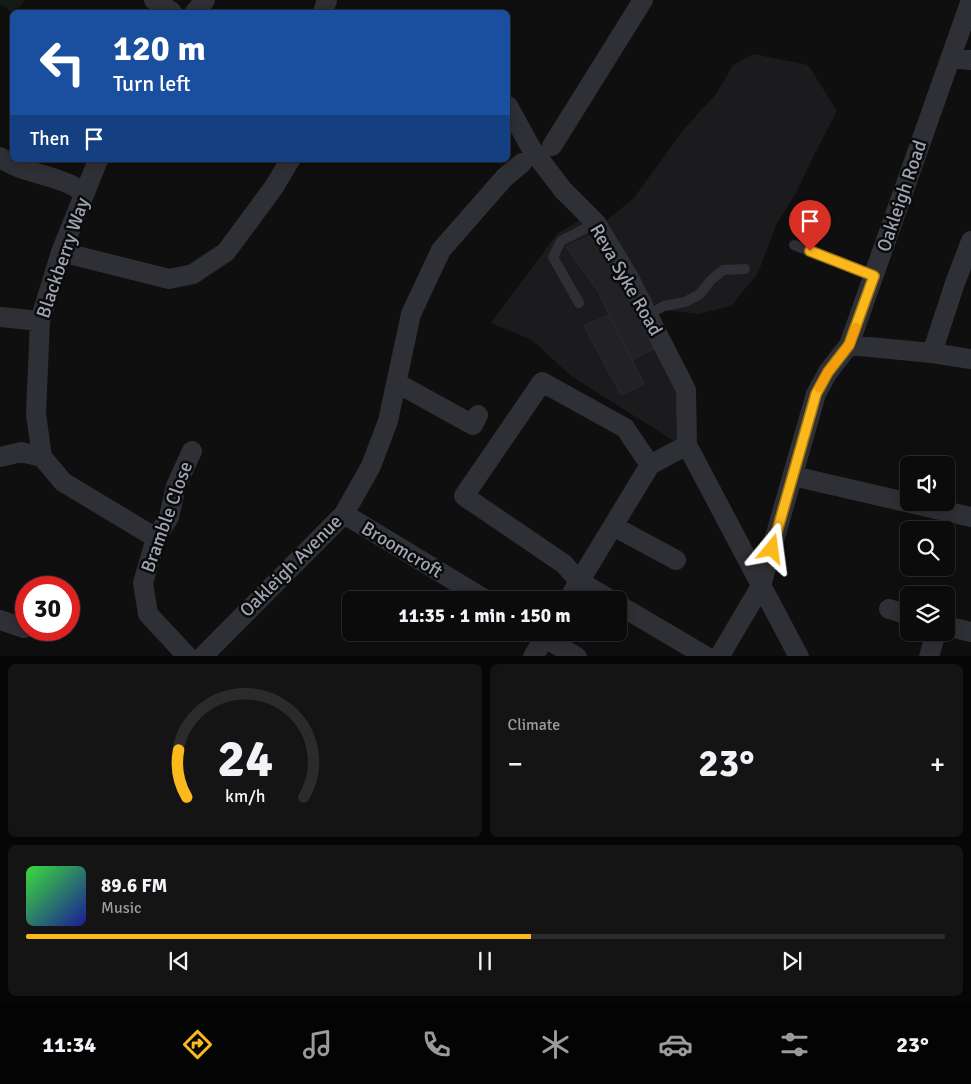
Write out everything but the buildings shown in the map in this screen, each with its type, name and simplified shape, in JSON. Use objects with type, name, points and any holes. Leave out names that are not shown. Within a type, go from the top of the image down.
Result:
[{"type":"street","points":[[154,0],[169,10]]},
{"type":"street","points":[[197,10],[205,0]]},
{"type":"street","points":[[552,146],[643,0]]},
{"type":"street","name":"Oakleigh Road","points":[[719,656],[761,586],[816,394],[828,372],[849,345],[971,0]]},
{"type":"street","points":[[951,58],[971,60]]},
{"type":"street","name":"Reva Syke Road","points":[[510,110],[531,148],[563,190],[596,222],[628,276],[686,390],[687,445]]},
{"type":"street","points":[[0,157],[7,163],[28,172],[57,179],[85,193]]},
{"type":"street","name":"Blackberry Way","points":[[42,457],[36,414],[40,321],[62,252],[97,162]]},
{"type":"street","points":[[62,252],[169,279],[193,274],[226,252],[274,187],[289,162]]},
{"type":"street","name":"Oakleigh Avenue","points":[[202,656],[344,514],[371,466],[388,421],[411,314],[441,250],[505,177],[522,163]]},
{"type":"street","points":[[932,353],[963,284],[971,241]]},
{"type":"street","points":[[0,317],[40,321]]},
{"type":"street","points":[[849,345],[932,353],[971,359]]},
{"type":"street","points":[[397,382],[473,425],[478,415]]},
{"type":"street","points":[[596,591],[579,581],[564,564],[464,496],[542,382],[625,428],[650,465]]},
{"type":"street","points":[[573,591],[650,465],[687,445],[799,656]]},
{"type":"street","name":"Bramble Close","points":[[188,656],[148,614],[143,583],[156,538],[169,517],[176,486],[192,450]]},
{"type":"street","points":[[0,457],[21,452],[42,457],[63,482],[156,538]]},
{"type":"street","points":[[793,476],[971,517]]},
{"type":"street","name":"Broomcroft","points":[[344,514],[471,591]]},
{"type":"street","points":[[613,526],[676,560]]},
{"type":"street","points":[[627,610],[707,656]]},
{"type":"street","points":[[889,610],[900,613]]},
{"type":"street","points":[[0,620],[15,625]]},
{"type":"street","points":[[955,628],[971,632]]},
{"type":"street","points":[[534,656],[543,641]]},
{"type":"street","points":[[555,641],[577,656]]},
{"type":"street","points":[[929,656],[933,641]]},
{"type":"lane","points":[[579,303],[553,257],[561,241],[596,222]]},
{"type":"lane","points":[[794,245],[874,276]]},
{"type":"lane","points":[[648,315],[664,306],[686,302],[700,294],[723,270],[744,269]]},
{"type":"shaded area","points":[[0,0],[26,0],[17,10],[10,12],[0,4]]},
{"type":"shaded area","points":[[754,54],[808,65],[837,111],[797,191],[776,225],[758,273],[731,306],[698,314],[658,309],[644,292],[605,221],[633,199],[684,129],[716,94],[733,65]]},
{"type":"shaded area","points":[[580,220],[590,236],[621,275],[681,397],[683,435],[674,441],[571,376],[532,340],[491,323],[557,234]]},
{"type":"slow traffic","points":[[819,388],[828,372],[849,345],[856,327]]},
{"type":"route","points":[[772,549],[816,394],[828,372],[849,345],[874,276],[810,251]]}]
